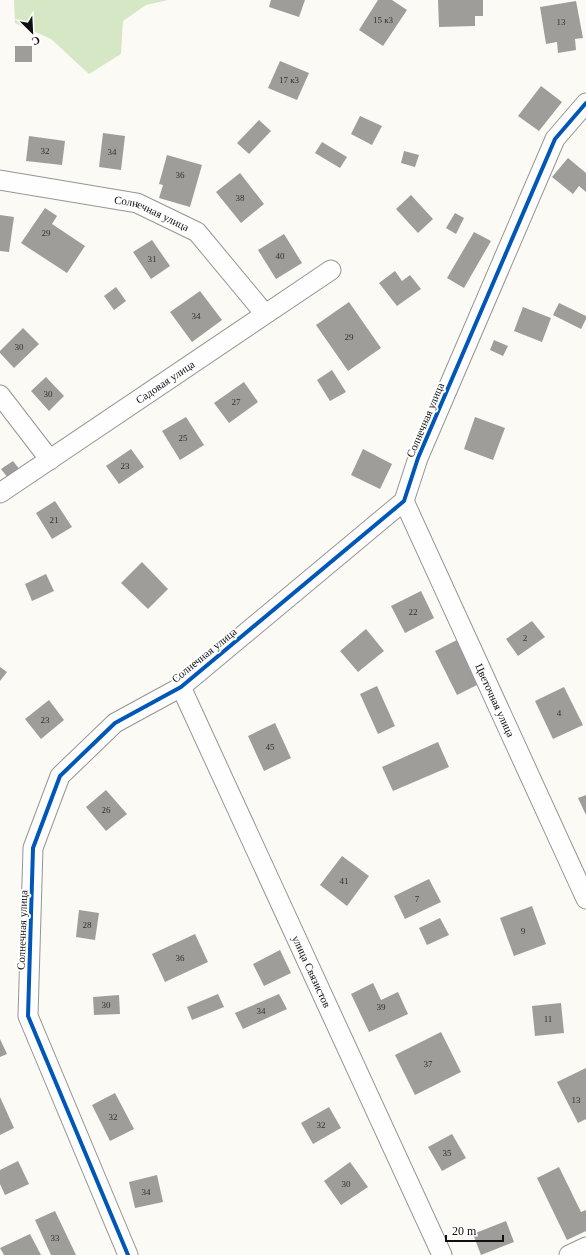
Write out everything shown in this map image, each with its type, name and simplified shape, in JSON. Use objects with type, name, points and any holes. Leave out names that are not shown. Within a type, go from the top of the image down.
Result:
[{"type":"street","name":"Солнечная улица","points":[[128,1255],[28,1016],[33,848],[60,776],[115,723],[181,687],[404,501],[418,458],[555,139],[586,103]]},
{"type":"street","name":"Солнечная улица","points":[[0,180],[137,203],[197,232],[265,314]]},
{"type":"street","name":"Садовая улица","points":[[0,493],[331,270]]},
{"type":"street","points":[[0,395],[50,460]]},
{"type":"street","name":"Цветочная улица","points":[[404,501],[586,899]]},
{"type":"street","name":"улица Связистов","points":[[181,687],[442,1255]]},
{"type":"street","points":[[569,1255],[586,1248]]},
{"type":"green space","points":[[14,0],[168,0],[146,5],[123,21],[121,54],[89,74],[51,39],[15,23]]},
{"type":"building","points":[[271,0],[305,0],[299,17],[269,7]]},
{"type":"building","points":[[378,0],[392,0],[407,10],[383,46],[359,30]]},
{"type":"building","points":[[438,0],[483,0],[483,16],[475,16],[475,26],[439,27]]},
{"type":"building","points":[[576,1],[583,38],[575,39],[576,50],[558,53],[557,42],[546,44],[540,7]]},
{"type":"building","points":[[15,46],[32,46],[32,62],[15,62]]},
{"type":"building","points":[[280,61],[309,73],[297,100],[268,88]]},
{"type":"building","points":[[541,86],[562,102],[539,131],[518,116]]},
{"type":"building","points":[[360,116],[382,126],[372,145],[351,134]]},
{"type":"building","points":[[259,120],[271,131],[249,154],[237,143]]},
{"type":"building","points":[[103,133],[125,136],[121,170],[99,167]]},
{"type":"building","points":[[29,136],[65,141],[62,165],[26,161]]},
{"type":"building","points":[[322,142],[347,157],[340,168],[315,153]]},
{"type":"building","points":[[404,151],[419,155],[415,167],[401,163]]},
{"type":"building","points":[[167,155],[202,165],[190,207],[159,198],[163,185],[159,184]]},
{"type":"building","points":[[568,158],[586,173],[586,192],[579,186],[573,194],[552,177]]},
{"type":"building","points":[[240,173],[264,204],[241,223],[216,192]]},
{"type":"building","points":[[411,195],[433,219],[418,233],[396,209]]},
{"type":"building","points":[[45,208],[57,216],[52,224],[85,246],[67,273],[21,243]]},
{"type":"building","points":[[455,213],[464,218],[456,234],[446,228]]},
{"type":"building","points":[[0,215],[14,217],[9,252],[0,251]]},
{"type":"building","points":[[474,232],[491,241],[464,288],[447,278]]},
{"type":"building","points":[[284,234],[302,263],[276,279],[258,250]]},
{"type":"building","points":[[152,240],[170,266],[151,279],[133,252]]},
{"type":"building","points":[[395,271],[402,281],[410,275],[421,289],[397,306],[379,283]]},
{"type":"building","points":[[116,287],[126,301],[114,310],[104,296]]},
{"type":"building","points":[[200,291],[222,320],[192,342],[170,312]]},
{"type":"building","points":[[349,302],[381,348],[348,371],[316,325]]},
{"type":"building","points":[[559,303],[586,316],[581,329],[553,315]]},
{"type":"building","points":[[523,307],[551,318],[542,342],[514,331]]},
{"type":"building","points":[[23,328],[39,344],[14,368],[0,353],[0,351]]},
{"type":"building","points":[[494,340],[508,346],[503,356],[490,350]]},
{"type":"building","points":[[332,370],[346,392],[330,401],[317,380]]},
{"type":"building","points":[[46,377],[64,396],[49,411],[31,391]]},
{"type":"building","points":[[244,382],[258,402],[229,423],[214,403]]},
{"type":"building","points":[[186,417],[204,445],[180,460],[162,431]]},
{"type":"building","points":[[475,417],[505,428],[493,460],[464,449]]},
{"type":"building","points":[[131,449],[144,467],[119,484],[106,466]]},
{"type":"building","points":[[363,449],[392,464],[380,489],[351,475]]},
{"type":"building","points":[[13,461],[20,470],[8,478],[1,469]]},
{"type":"building","points":[[55,501],[72,527],[52,539],[36,513]]},
{"type":"building","points":[[142,562],[168,589],[148,609],[121,583]]},
{"type":"building","points":[[46,574],[54,591],[32,601],[25,584]]},
{"type":"building","points":[[421,591],[434,618],[405,633],[391,606]]},
{"type":"building","points":[[532,621],[545,637],[518,656],[506,639]]},
{"type":"building","points":[[366,629],[384,651],[358,672],[340,651]]},
{"type":"building","points":[[457,640],[479,684],[457,695],[435,651]]},
{"type":"building","points":[[0,667],[7,672],[0,681]]},
{"type":"building","points":[[377,686],[395,726],[378,734],[360,694]]},
{"type":"building","points":[[564,687],[583,725],[553,739],[535,701]]},
{"type":"building","points":[[49,700],[64,720],[41,739],[25,719]]},
{"type":"building","points":[[275,723],[291,758],[264,771],[248,736]]},
{"type":"building","points":[[438,742],[449,767],[393,791],[382,767]]},
{"type":"building","points":[[106,790],[127,814],[106,831],[86,807]]},
{"type":"building","points":[[586,795],[586,815],[578,798]]},
{"type":"building","points":[[342,856],[369,876],[347,906],[320,885]]},
{"type":"building","points":[[429,879],[441,902],[405,919],[394,896]]},
{"type":"building","points":[[532,906],[546,944],[514,956],[500,918]]},
{"type":"building","points":[[79,910],[99,913],[95,940],[76,937]]},
{"type":"building","points":[[440,918],[449,935],[427,945],[419,928]]},
{"type":"building","points":[[195,934],[208,962],[165,982],[152,954]]},
{"type":"building","points":[[280,950],[291,973],[264,986],[253,964]]},
{"type":"building","points":[[373,983],[381,1000],[398,992],[408,1014],[369,1032],[351,994]]},
{"type":"building","points":[[218,994],[224,1007],[192,1020],[187,1007]]},
{"type":"building","points":[[279,994],[287,1009],[243,1029],[235,1013]]},
{"type":"building","points":[[119,995],[120,1014],[94,1015],[93,997]]},
{"type":"building","points":[[561,1003],[564,1033],[535,1036],[532,1006]]},
{"type":"building","points":[[441,1032],[461,1072],[415,1095],[395,1055]]},
{"type":"building","points":[[0,1039],[7,1054],[0,1057]]},
{"type":"building","points":[[586,1068],[586,1119],[578,1123],[557,1082]]},
{"type":"building","points":[[115,1093],[134,1129],[110,1141],[92,1105]]},
{"type":"building","points":[[0,1097],[14,1128],[0,1135]]},
{"type":"building","points":[[329,1107],[341,1128],[313,1144],[301,1123]]},
{"type":"building","points":[[452,1134],[466,1158],[442,1171],[428,1147]]},
{"type":"building","points":[[18,1161],[29,1184],[5,1195],[0,1184],[0,1170]]},
{"type":"building","points":[[350,1162],[368,1187],[341,1205],[324,1181]]},
{"type":"building","points":[[559,1167],[581,1212],[586,1210],[586,1231],[567,1240],[537,1178]]},
{"type":"building","points":[[157,1175],[163,1202],[135,1208],[129,1182]]},
{"type":"building","points":[[55,1211],[76,1255],[51,1255],[35,1220]]},
{"type":"building","points":[[506,1221],[514,1242],[481,1255],[473,1234]]},
{"type":"building","points":[[30,1234],[41,1255],[4,1255],[0,1248]]},
{"type":"cycle path","points":[[128,1255],[28,1016],[33,848],[60,776],[115,723],[181,687],[404,501],[418,458],[555,139],[586,103]]}]
